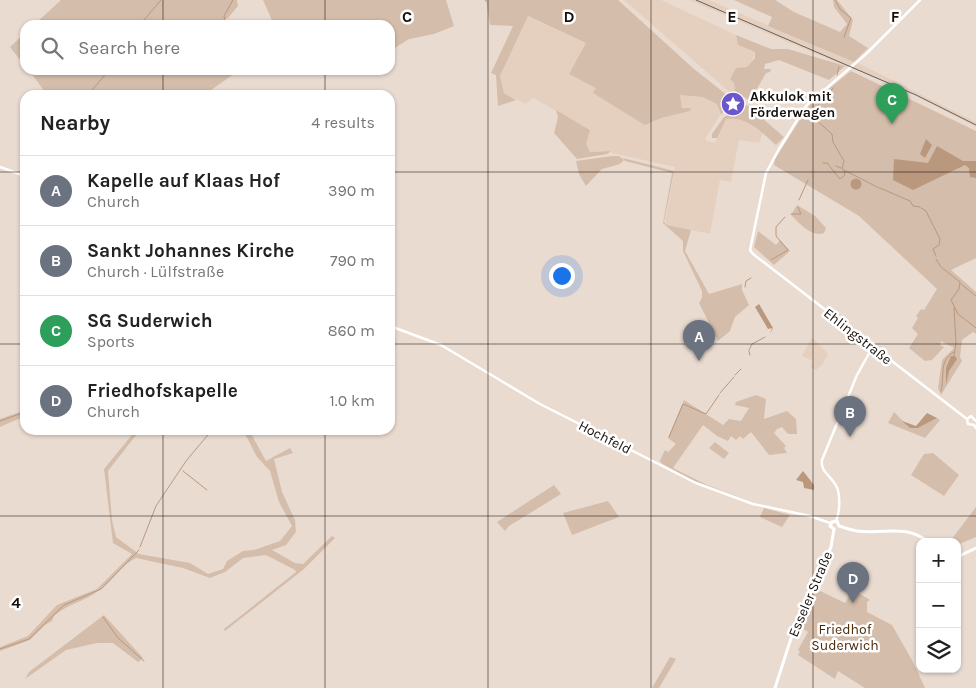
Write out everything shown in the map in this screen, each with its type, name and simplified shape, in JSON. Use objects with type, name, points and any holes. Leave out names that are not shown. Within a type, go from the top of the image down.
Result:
[{"type":"main road","points":[[839,526],[834,529],[830,524],[836,521],[839,526],[859,532],[909,531],[919,534],[924,538]]},
{"type":"main road","name":"Esseler Straße","points":[[775,688],[796,622],[831,547],[834,529]]},
{"type":"main road","points":[[961,555],[976,548]]},
{"type":"street","name":"Ehlingstraße","points":[[920,0],[867,52],[806,106],[779,149],[764,178],[749,247],[751,252],[872,348],[967,419],[968,424],[975,427],[976,421],[972,416],[967,419]]},
{"type":"street","points":[[0,167],[20,174]]},
{"type":"street","name":"Hochfeld","points":[[395,328],[441,345],[540,404],[696,483],[753,504],[810,516],[830,524]]},
{"type":"street","points":[[836,521],[838,515],[838,488],[821,465],[828,442],[857,375],[872,348]]},
{"type":"shaded area","points":[[624,0],[661,0],[736,35],[738,45],[755,52],[751,64],[747,68],[736,68],[735,91],[733,95]]},
{"type":"shaded area","points":[[689,0],[709,0],[854,62],[847,67]]},
{"type":"shaded area","points":[[527,16],[586,43],[597,88],[593,93],[656,119],[687,111],[687,107],[682,108],[680,95],[702,97],[717,104],[720,115],[705,139],[707,141],[715,143],[720,128],[726,119],[734,118],[750,122],[763,133],[759,143],[739,140],[731,182],[720,180],[710,234],[667,225],[665,222],[675,167],[612,153],[611,151],[589,152],[586,144],[589,129],[533,98],[525,104],[504,93],[500,76]]},
{"type":"shaded area","points":[[858,63],[976,122],[976,127],[916,96],[852,68]]},
{"type":"shaded area","points":[[926,139],[932,145],[925,158],[920,154]]},
{"type":"shaded area","points":[[937,146],[963,161],[976,161],[976,178],[970,177],[969,168],[965,165],[913,190],[893,180],[894,159],[928,163]]},
{"type":"shaded area","points":[[856,178],[862,184],[856,190],[850,184]]},
{"type":"shaded area","points":[[759,304],[773,328],[770,334],[772,328],[768,329],[755,307]]},
{"type":"shaded area","points":[[812,337],[828,354],[822,365],[816,370],[810,367],[813,361],[802,356]]},
{"type":"shaded area","points":[[951,356],[955,356],[957,359],[949,371],[946,384],[946,368]]},
{"type":"shaded area","points":[[927,413],[937,418],[918,428],[910,428],[902,421],[916,426]]},
{"type":"shaded area","points":[[803,471],[814,485],[814,490],[804,488],[803,482],[796,480]]},
{"type":"green space","points":[[61,0],[237,0],[238,6],[228,18],[223,20],[39,20]]},
{"type":"green space","points":[[263,0],[446,0],[454,26],[434,34],[409,39],[395,48],[395,20],[272,20]]},
{"type":"green space","points":[[486,0],[618,0],[694,69],[742,107],[747,105],[784,137],[776,145],[748,122],[726,119],[717,138],[712,138],[712,134],[724,117],[737,110],[729,104],[721,115],[717,104],[702,97],[680,95],[682,108],[691,108],[690,111],[661,118],[645,125],[593,93],[596,88],[569,74],[586,43],[528,16],[500,76],[504,93],[516,100],[498,106],[496,75],[491,73],[513,26],[490,25]]},
{"type":"green space","points":[[734,0],[775,0],[794,12],[840,32],[847,24],[834,7],[833,0],[837,0],[853,20],[849,36],[868,48],[854,62],[768,26],[772,17]]},
{"type":"green space","points":[[736,35],[771,49],[788,49],[845,66],[829,80],[779,60],[765,64],[764,69],[771,69],[770,72],[766,73],[750,101],[735,91],[734,83],[730,79],[736,68],[747,67],[755,58],[755,52],[738,45]]},
{"type":"green space","points":[[20,38],[20,60],[10,47]]},
{"type":"green space","points":[[851,71],[976,131],[976,258],[951,270],[976,292],[976,334],[973,332],[962,340],[960,357],[962,361],[941,395],[938,388],[942,360],[954,348],[941,341],[940,345],[944,347],[932,360],[925,361],[909,348],[918,334],[912,328],[918,318],[916,316],[921,309],[924,310],[937,289],[859,216],[774,165],[775,159],[810,104]]},
{"type":"green space","points":[[33,75],[232,75],[211,90],[43,90]]},
{"type":"green space","points":[[556,110],[590,130],[586,144],[590,152],[611,151],[607,154],[577,159],[554,133],[558,117]]},
{"type":"green space","points":[[619,156],[624,160],[620,164],[602,169],[586,186],[579,174],[576,161]]},
{"type":"green space","points":[[623,158],[674,171],[664,222],[667,225],[691,230],[685,251],[709,294],[742,284],[742,290],[749,305],[735,317],[730,331],[718,341],[699,303],[702,298],[702,291],[683,251],[683,241],[663,223],[672,173],[625,161]]},
{"type":"green space","points":[[797,205],[815,216],[826,228],[824,233],[810,232],[791,215]]},
{"type":"green space","points":[[758,231],[776,245],[780,240],[790,251],[774,265],[754,247]]},
{"type":"green space","points":[[756,395],[766,399],[764,419],[787,411],[796,419],[797,434],[788,434],[782,427],[774,433],[786,446],[784,448],[787,453],[769,455],[751,432],[743,439],[740,436],[736,440],[731,436],[728,441],[717,436],[703,425],[673,468],[707,485],[752,502],[697,483],[661,463],[660,460],[665,450],[668,452],[676,444],[668,438],[684,400],[723,425],[729,419],[741,421],[749,408],[735,405],[736,402]]},
{"type":"green space","points":[[20,412],[20,418],[0,427],[0,419]]},
{"type":"green space","points":[[894,412],[910,428],[918,428],[937,418],[940,420],[925,438],[888,423]]},
{"type":"green space","points":[[132,435],[136,435],[108,471],[112,520],[116,537],[139,554],[190,563],[208,574],[223,569],[227,561],[243,551],[254,550],[280,541],[292,526],[279,502],[270,471],[257,457],[246,435],[252,435],[266,461],[290,448],[293,453],[274,459],[282,492],[295,520],[296,532],[286,545],[272,550],[295,563],[303,564],[332,536],[335,538],[304,569],[225,631],[224,629],[296,572],[295,570],[266,555],[243,558],[225,572],[210,578],[183,568],[136,558],[100,590],[59,612],[52,621],[45,625],[30,640],[0,651],[0,647],[28,636],[57,605],[97,589],[132,554],[113,543],[104,469]]},
{"type":"green space","points":[[715,442],[729,453],[724,459],[709,448]]},
{"type":"green space","points":[[933,453],[959,475],[944,496],[911,475],[924,454]]},
{"type":"green space","points":[[554,485],[561,494],[509,526],[505,531],[497,522]]},
{"type":"green space","points":[[608,501],[619,517],[572,535],[563,513]]},
{"type":"green space","points":[[976,507],[976,537],[961,543],[961,538],[953,538]]},
{"type":"green space","points":[[764,508],[790,515],[782,527],[760,517]]},
{"type":"green space","name":"Friedhof Suderwich","points":[[814,588],[845,603],[850,595],[854,597],[857,592],[870,600],[867,602],[867,612],[892,625],[925,688],[865,688],[838,671],[835,679],[798,655],[800,651],[798,650],[808,632],[797,625]]},
{"type":"green space","points":[[104,615],[143,658],[138,662],[113,643],[97,643],[66,650],[25,679],[29,672]]},
{"type":"green space","points":[[670,657],[676,659],[659,688],[652,688]]},
{"type":"waterway","points":[[144,20],[161,0]]},
{"type":"waterway","points":[[225,20],[224,16],[233,0]]},
{"type":"waterway","points":[[835,0],[840,9],[851,18],[844,37]]},
{"type":"waterway","points":[[837,75],[839,67]]},
{"type":"waterway","points":[[92,90],[105,75]]},
{"type":"waterway","points":[[833,88],[818,105],[815,119],[832,134],[833,142],[844,161],[842,169],[879,188]]},
{"type":"waterway","points":[[823,163],[827,163],[840,179],[845,175],[844,171]]},
{"type":"waterway","points":[[836,166],[841,168]]},
{"type":"waterway","points":[[799,200],[808,180]]},
{"type":"waterway","points":[[880,188],[910,201],[913,206],[920,207]]},
{"type":"waterway","points":[[791,214],[801,214],[798,207]]},
{"type":"waterway","points":[[921,208],[926,211],[940,239],[939,245],[933,249],[936,256]]},
{"type":"waterway","points":[[771,260],[788,250],[776,236],[776,227],[785,217]]},
{"type":"waterway","points":[[936,259],[941,267],[960,282],[959,289],[951,300],[958,314],[976,328]]},
{"type":"waterway","points":[[745,287],[746,281],[751,278]]},
{"type":"waterway","points":[[961,284],[976,296]]},
{"type":"waterway","points":[[954,308],[956,343],[954,356]]},
{"type":"waterway","points":[[749,350],[752,344],[765,337]]},
{"type":"waterway","points":[[749,351],[750,355]]},
{"type":"waterway","points":[[941,391],[944,364],[949,355],[954,352]]},
{"type":"waterway","points":[[735,375],[741,369]]},
{"type":"waterway","points":[[720,393],[734,377]]},
{"type":"waterway","points":[[669,437],[683,404],[706,414],[719,395]]},
{"type":"waterway","points":[[0,421],[20,414]]},
{"type":"waterway","points":[[140,547],[156,506],[186,461],[208,435]]},
{"type":"waterway","points":[[183,471],[207,490]]},
{"type":"waterway","points":[[0,649],[29,639],[64,605],[101,589],[139,550]]},
{"type":"waterway","points":[[103,617],[118,638],[144,661]]},
{"type":"railway","points":[[696,0],[916,95],[976,125]]},
{"type":"place","name":"Akkulok mit Förderwagen","points":[[733,104]]},
{"type":"place","name":"SG Suderwich","points":[[892,124]]},
{"type":"place","name":"Kapelle auf Klaas Hof","points":[[699,361]]},
{"type":"place","name":"Sankt Johannes Kirche","points":[[850,437]]},
{"type":"place","name":"Friedhofskapelle","points":[[853,603]]}]
